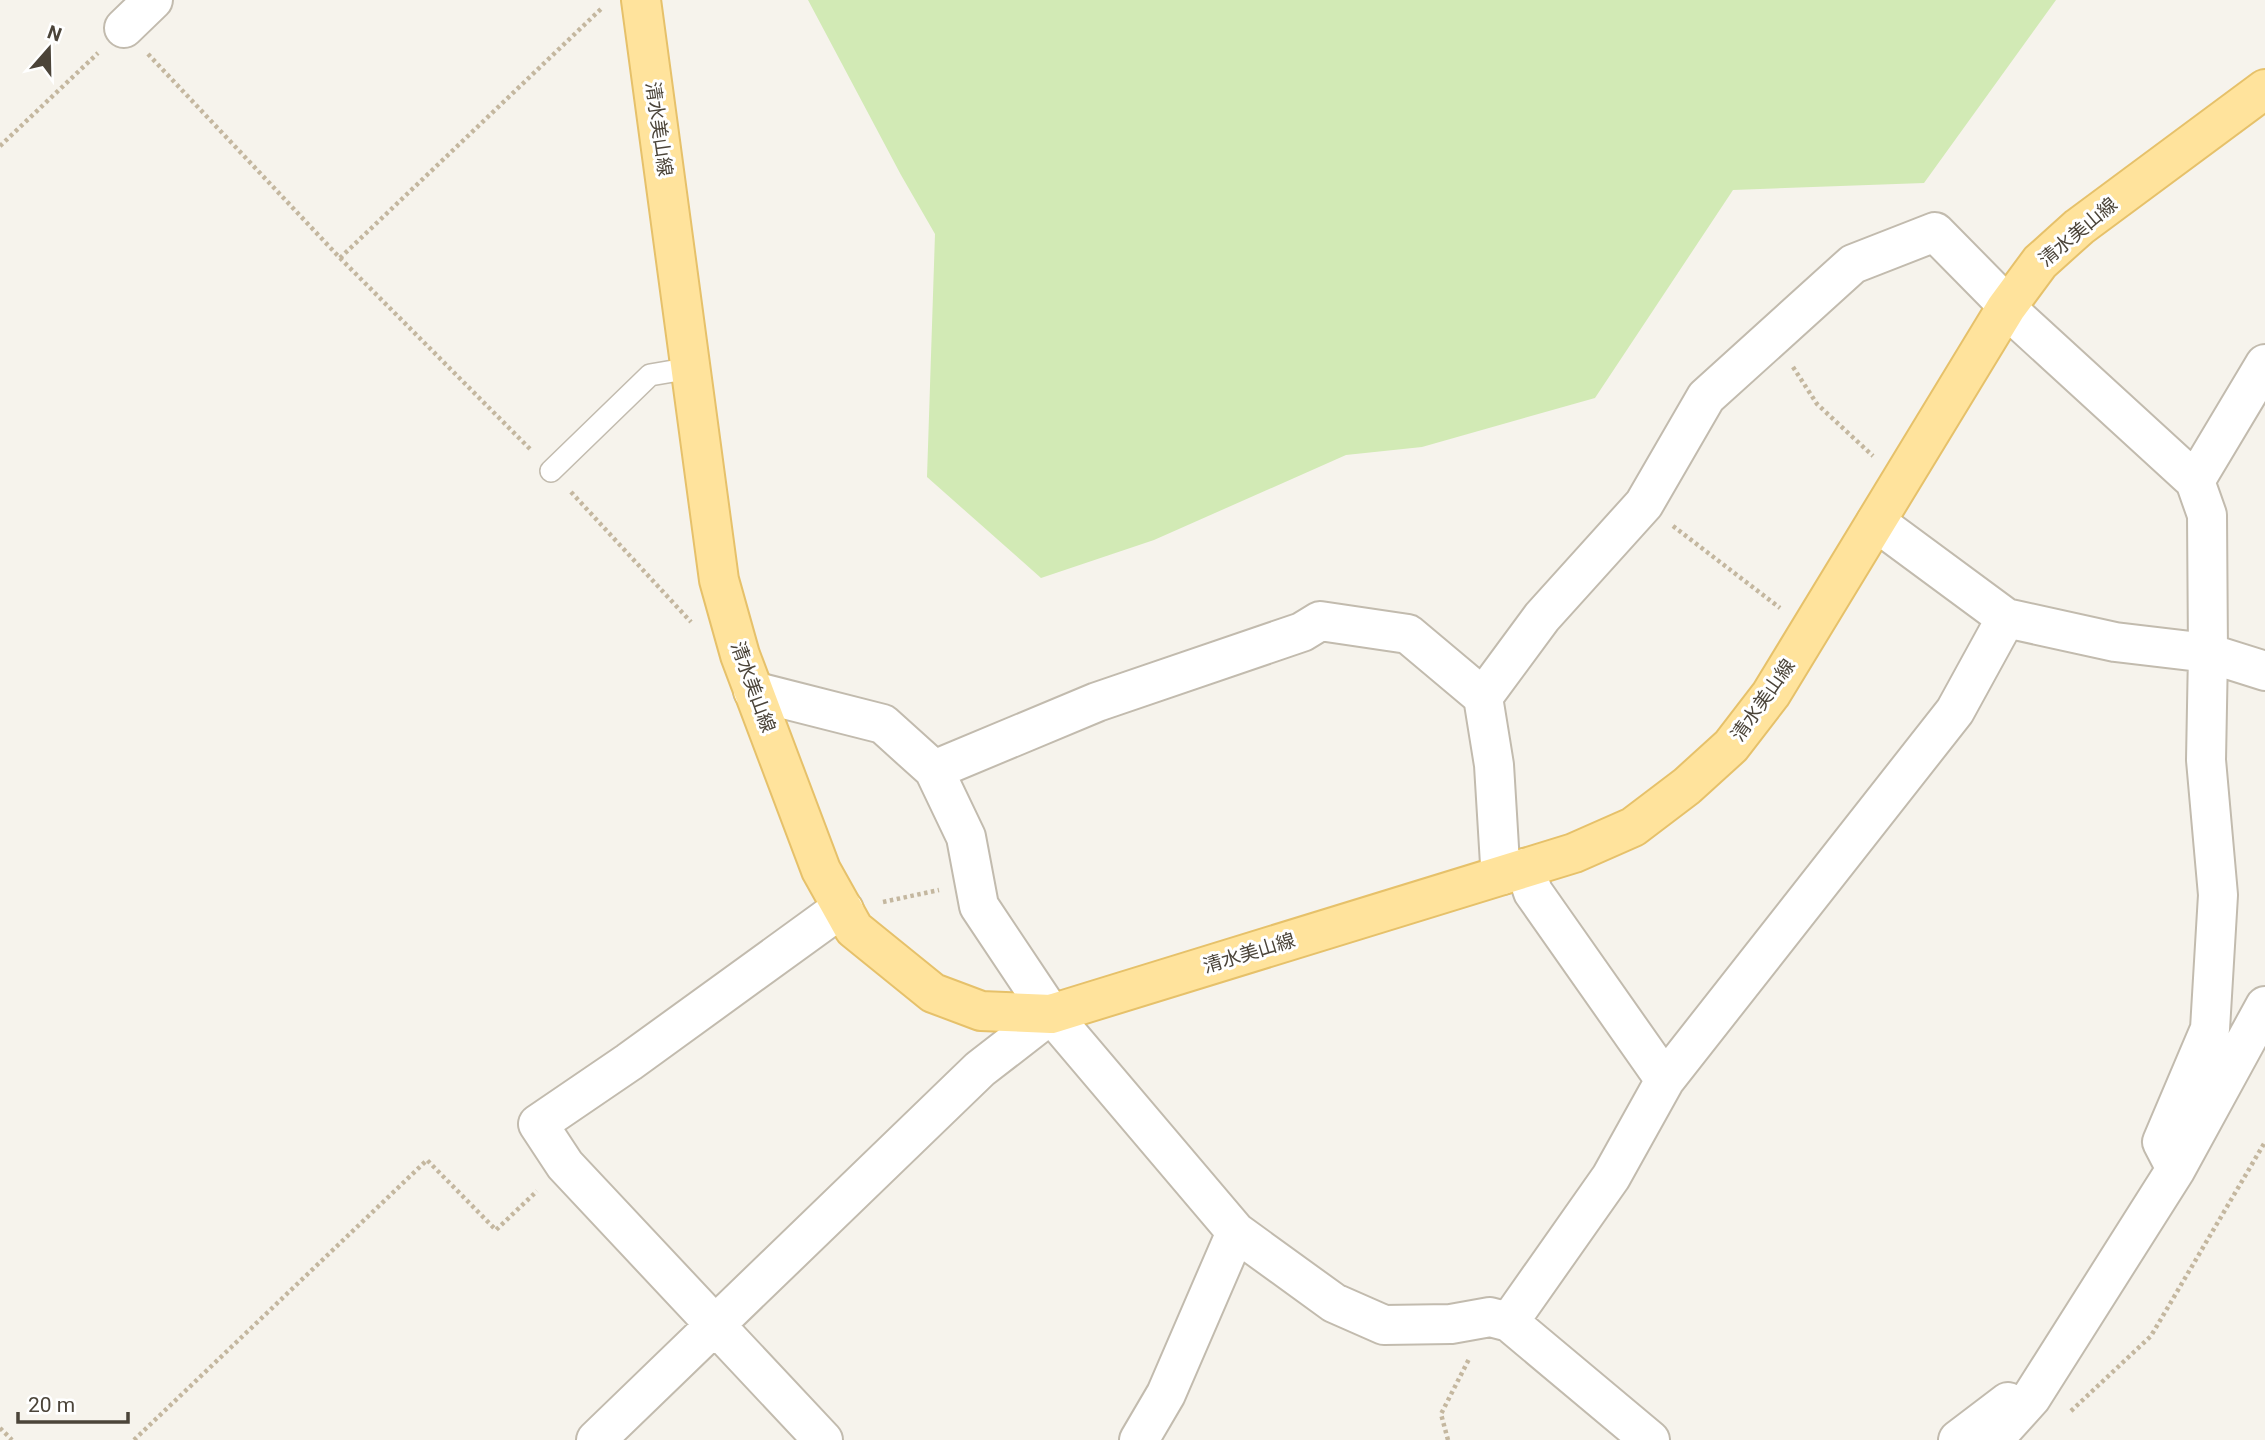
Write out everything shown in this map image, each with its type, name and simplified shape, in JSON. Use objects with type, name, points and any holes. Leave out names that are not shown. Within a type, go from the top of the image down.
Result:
[{"type":"main road","name":"清水美山線","points":[[642,0],[719,580],[740,655],[821,870],[854,929],[933,993],[981,1011],[1051,1014],[1574,853],[1633,827],[1687,786],[1731,746],[1771,694],[1876,522],[2003,303],[2040,262],[2079,227],[2265,89]]},
{"type":"street","points":[[124,28],[152,0]]},
{"type":"street","points":[[1483,697],[1542,617],[1644,504],[1706,397],[1853,264],[1935,232],[2003,303],[2195,481],[2207,515],[2206,760],[2218,895],[2210,1029],[2162,1142],[2176,1169]]},
{"type":"street","points":[[2195,481],[2265,364]]},
{"type":"street","points":[[1876,522],[2006,618],[2115,642],[2208,653],[2265,671]]},
{"type":"street","points":[[1499,1320],[1611,1177],[1665,1080],[1955,711],[2006,618]]},
{"type":"street","points":[[934,771],[1097,702],[1302,632],[1320,621],[1408,634],[1483,697],[1494,765],[1500,864],[1514,872],[1533,892],[1665,1080]]},
{"type":"street","points":[[753,691],[883,724],[934,771],[966,837],[979,906],[1051,1014],[1236,1232],[1334,1303],[1384,1325],[1499,1320],[1650,1440]]},
{"type":"street","points":[[823,1440],[565,1165],[538,1124],[629,1062],[829,917],[844,911]]},
{"type":"street","points":[[1993,1440],[2031,1398],[2176,1169],[2265,1006]]},
{"type":"street","points":[[596,1440],[980,1069],[1051,1014]]},
{"type":"street","points":[[1139,1440],[1166,1394],[1236,1232]]},
{"type":"street","points":[[1958,1440],[2007,1402],[2031,1398]]},
{"type":"lane","points":[[551,471],[650,375],[691,368]]},
{"type":"path","points":[[340,257],[610,0]]},
{"type":"path","points":[[0,146],[124,28],[340,257],[551,471],[716,650],[740,655]]},
{"type":"path","points":[[1773,337],[1817,404],[1878,460]]},
{"type":"path","points":[[1644,504],[1781,609]]},
{"type":"path","points":[[844,911],[974,882]]},
{"type":"path","points":[[2070,1412],[2151,1336],[2265,1142]]},
{"type":"path","points":[[134,1440],[427,1160],[496,1230],[565,1165]]},
{"type":"path","points":[[1448,1440],[1441,1413],[1499,1320]]},
{"type":"path","points":[[0,1428],[12,1440]]},
{"type":"green space","points":[[808,0],[2056,0],[1924,183],[1733,190],[1595,398],[1422,447],[1346,455],[1154,540],[1041,578],[927,477],[935,234]]}]
